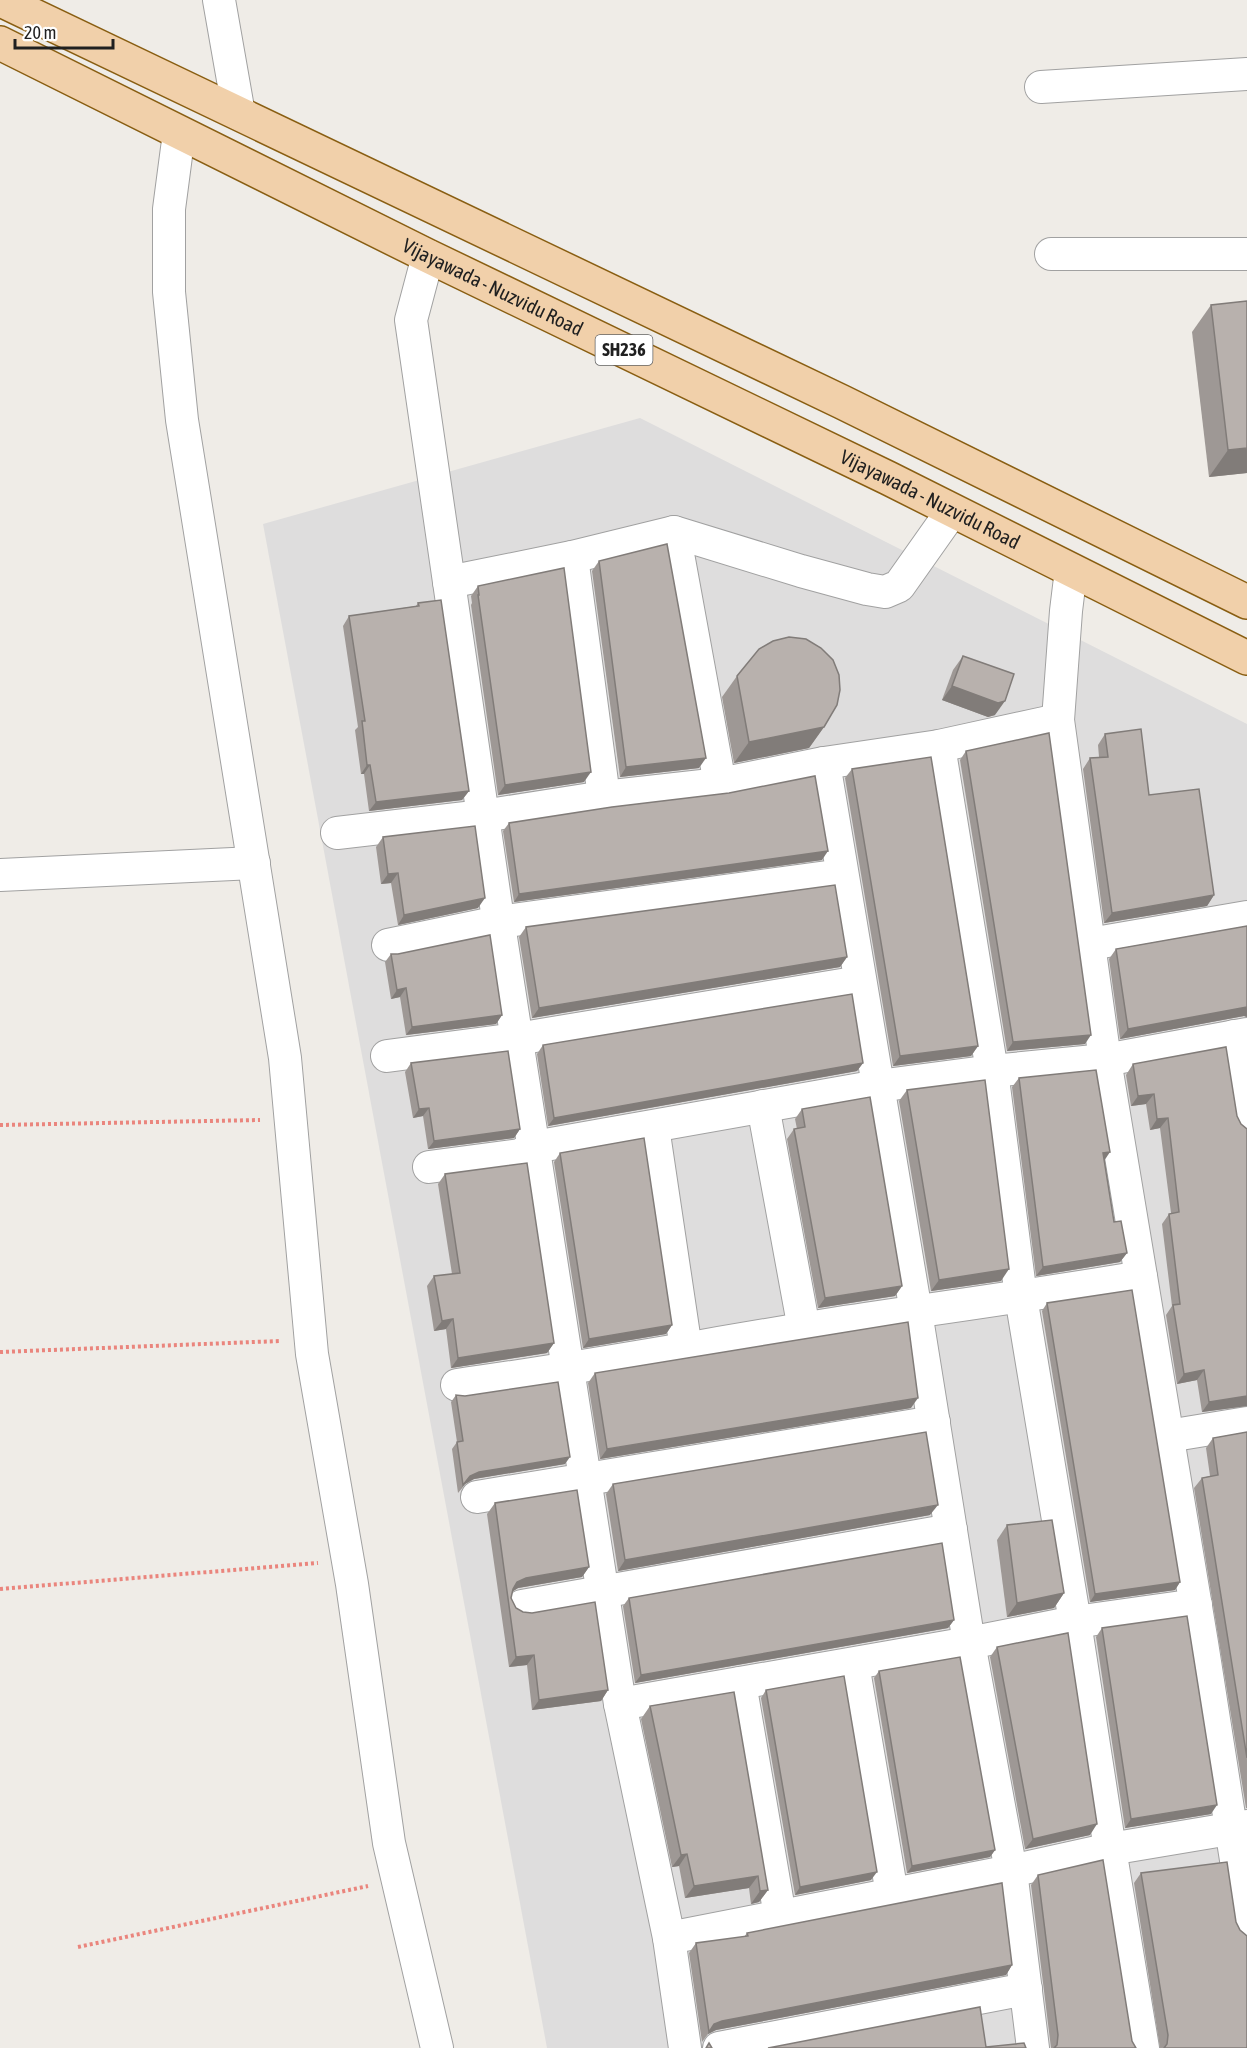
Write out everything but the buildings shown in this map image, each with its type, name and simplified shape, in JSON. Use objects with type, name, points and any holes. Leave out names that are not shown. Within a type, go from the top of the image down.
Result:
[{"type":"main road","name":"SH236","points":[[1,0],[842,402],[1247,602]]},
{"type":"main road","name":"Vijayawada - Nuzvidu Road","points":[[0,43],[428,256],[944,523],[1071,570],[1247,658]]},
{"type":"street","points":[[219,0],[239,114]]},
{"type":"street","points":[[1041,87],[1247,74]]},
{"type":"street","points":[[179,133],[169,209],[169,292],[182,420],[285,1058],[311,1340],[348,1561],[389,1843],[437,2048]]},
{"type":"street","points":[[1051,254],[1247,254]]},
{"type":"street","points":[[428,256],[411,320],[499,922],[620,1704],[669,1938],[685,2048]]},
{"type":"street","points":[[449,582],[572,557],[674,532],[801,571],[885,592],[900,586],[944,523]]},
{"type":"street","points":[[674,532],[720,784]]},
{"type":"street","points":[[572,557],[604,797]]},
{"type":"street","points":[[1071,570],[1058,720],[1105,1060],[1196,1605],[1239,1827],[1247,1930]]},
{"type":"street","points":[[337,832],[483,816],[604,797],[720,784],[824,764],[939,746],[1058,720]]},
{"type":"street","points":[[939,746],[992,1071],[1021,1297],[1143,2048]]},
{"type":"street","points":[[824,764],[969,1643],[1011,1871],[1033,2048]]},
{"type":"street","points":[[0,875],[254,862]]},
{"type":"street","points":[[387,945],[499,922],[842,876]]},
{"type":"street","points":[[1090,944],[1247,917]]},
{"type":"street","points":[[387,1056],[517,1039],[860,982]]},
{"type":"street","points":[[429,1167],[520,1155],[534,1147],[878,1086],[992,1071],[1105,1060],[1240,1035],[1247,1123]]},
{"type":"street","points":[[764,1107],[804,1329]]},
{"type":"street","points":[[652,1126],[686,1349]]},
{"type":"street","points":[[457,1385],[568,1370],[804,1329],[1141,1277]]},
{"type":"street","points":[[477,1497],[934,1422]]},
{"type":"street","points":[[1168,1436],[1247,1423]]},
{"type":"street","points":[[522,1606],[951,1530]]},
{"type":"street","points":[[620,1704],[853,1664],[1075,1622],[1196,1605]]},
{"type":"street","points":[[853,1664],[892,1894]]},
{"type":"street","points":[[740,1683],[780,1916]]},
{"type":"street","points":[[669,1938],[1011,1871],[1110,1848],[1239,1827]]},
{"type":"street","points":[[720,2048],[1026,1989]]},
{"type":"path","points":[[0,1125],[291,1119]]},
{"type":"path","points":[[0,1352],[311,1340]]},
{"type":"path","points":[[0,1589],[348,1561]]},
{"type":"path","points":[[78,1947],[398,1879]]},
{"type":"shaded area","points":[[640,418],[1247,724],[1247,2048],[547,2048],[263,524]]}]
